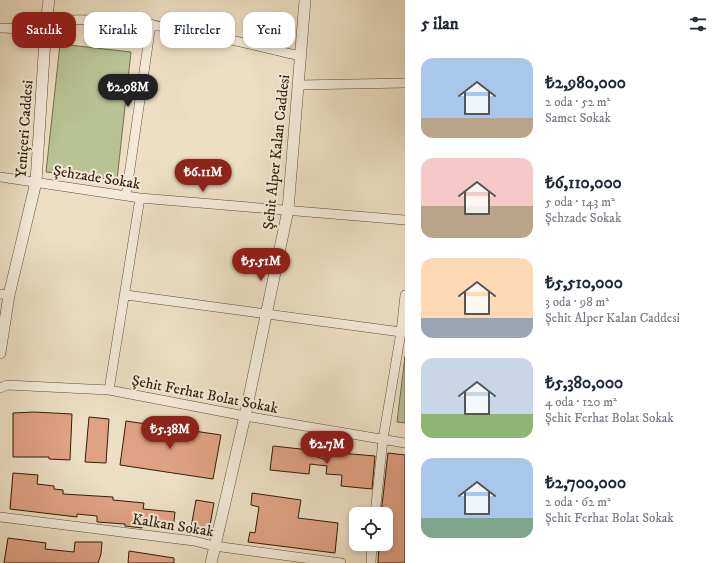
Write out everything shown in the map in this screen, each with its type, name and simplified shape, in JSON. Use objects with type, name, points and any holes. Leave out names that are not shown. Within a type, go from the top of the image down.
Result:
[{"type":"street","name":"Yeniçeri Caddesi","points":[[47,12],[49,0]]},
{"type":"street","name":"Şehit Alper Kalan Caddesi","points":[[211,563],[245,416],[288,210],[305,0]]},
{"type":"street","points":[[152,24],[214,35],[300,56]]},
{"type":"street","points":[[0,28],[12,28]]},
{"type":"street","name":"Yeniçeri Caddesi","points":[[0,353],[4,295],[36,182],[44,48]]},
{"type":"street","points":[[126,196],[148,48]]},
{"type":"street","points":[[298,85],[405,83]]},
{"type":"street","name":"Şehzade Sokak","points":[[0,177],[140,198],[405,220]]},
{"type":"street","points":[[109,390],[126,295],[140,198]]},
{"type":"street","points":[[126,295],[401,332]]},
{"type":"street","points":[[376,507],[383,440],[401,332],[405,295]]},
{"type":"street","name":"Şehit Ferhat Bolat Sokak","points":[[0,388],[7,385],[109,390],[245,416],[405,443]]},
{"type":"street","name":"Kalkan Sokak","points":[[0,517],[194,541],[214,546],[341,563]]},
{"type":"street","points":[[370,563],[371,551]]},
{"type":"green space","points":[[76,46],[84,47],[84,48],[131,52],[117,180],[46,172],[60,48],[76,48]]},
{"type":"green space","points":[[405,356],[405,423],[397,422]]},
{"type":"building","points":[[34,412],[72,414],[70,460],[49,459],[49,457],[13,457],[13,413]]},
{"type":"building","points":[[89,417],[109,419],[106,463],[85,462]]},
{"type":"building","points":[[126,421],[221,435],[213,479],[120,465]]},
{"type":"building","points":[[273,446],[310,450],[311,455],[327,460],[328,452],[375,456],[372,489],[341,486],[342,475],[326,474],[327,466],[310,464],[309,474],[270,470]]},
{"type":"building","points":[[388,453],[405,455],[405,563],[378,563],[379,551],[393,551],[393,507],[382,507]]},
{"type":"building","points":[[13,473],[38,475],[37,484],[54,486],[54,489],[63,490],[63,494],[113,497],[113,500],[144,503],[143,509],[175,512],[173,530],[142,526],[142,528],[125,526],[125,524],[97,522],[97,516],[77,514],[77,517],[10,509]]},
{"type":"building","points":[[252,493],[301,500],[298,518],[338,523],[335,553],[248,542],[250,532],[255,533],[259,507],[251,505]]},
{"type":"building","points":[[196,500],[214,503],[208,536],[190,533]]},
{"type":"building","points":[[8,538],[46,543],[45,549],[74,552],[75,542],[102,542],[101,554],[98,563],[4,563]]},
{"type":"building","points":[[129,551],[174,558],[174,563],[128,563]]}]
